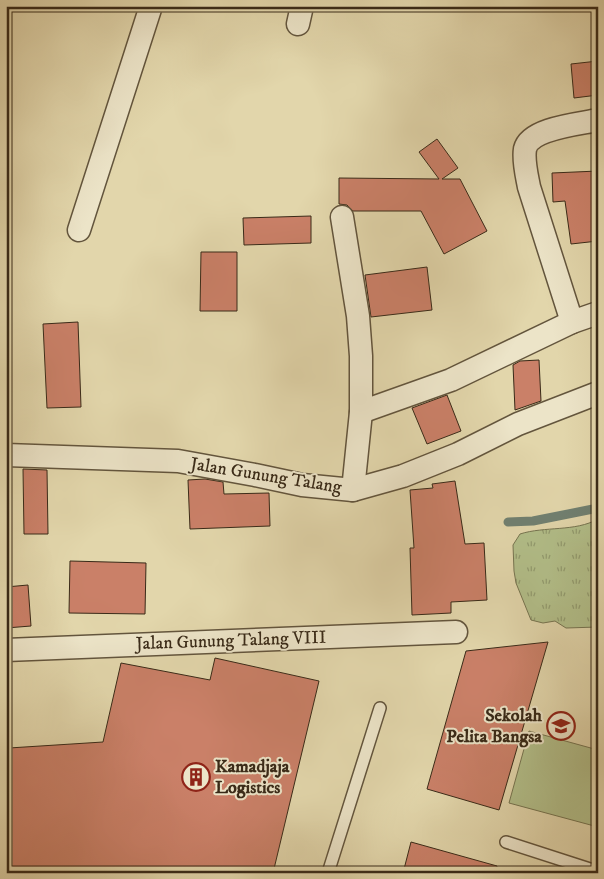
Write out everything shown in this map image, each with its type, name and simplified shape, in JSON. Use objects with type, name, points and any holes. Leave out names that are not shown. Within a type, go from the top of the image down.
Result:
[{"type":"street","points":[[79,230],[151,6]]},
{"type":"street","points":[[572,322],[529,187],[525,149],[529,141],[541,132],[598,120]]},
{"type":"street","points":[[342,218],[358,316],[361,412],[353,490]]},
{"type":"street","points":[[361,412],[451,380],[572,322],[598,313]]},
{"type":"street","name":"Jalan Gunung Talang","points":[[6,454],[178,461],[302,485],[353,490],[404,476],[458,454],[518,424],[598,393]]},
{"type":"street","name":"Jalan Gunung Talang VIII","points":[[6,650],[456,632]]},
{"type":"lane","points":[[328,873],[380,708]]},
{"type":"lane","points":[[506,842],[597,870]]},
{"type":"green space","points":[[598,519],[598,627],[566,628],[555,621],[543,623],[531,620],[516,583],[514,571],[513,545],[520,534],[580,526]]},
{"type":"green space","points":[[529,731],[598,750],[598,827],[509,803]]},
{"type":"building","points":[[598,61],[598,95],[574,98],[571,64]]},
{"type":"building","points":[[437,139],[458,168],[442,179],[460,179],[487,231],[444,254],[421,211],[353,211],[347,205],[339,204],[339,178],[439,179],[419,152]]},
{"type":"building","points":[[598,171],[598,241],[571,244],[565,201],[553,202],[552,173]]},
{"type":"building","points":[[311,216],[311,243],[244,245],[243,218]]},
{"type":"building","points":[[201,252],[237,252],[237,311],[200,311]]},
{"type":"building","points":[[427,267],[432,310],[371,317],[365,275]]},
{"type":"building","points":[[78,322],[81,407],[47,408],[43,324]]},
{"type":"building","points":[[539,360],[541,401],[515,410],[513,365],[520,361]]},
{"type":"building","points":[[447,395],[461,431],[427,444],[412,408]]},
{"type":"building","points":[[23,469],[47,470],[48,534],[24,534]]},
{"type":"building","points":[[205,479],[223,482],[224,494],[269,493],[270,526],[190,529],[188,480]]},
{"type":"building","points":[[455,481],[465,544],[484,543],[487,600],[451,602],[451,613],[412,615],[410,548],[414,548],[410,490],[433,488],[432,484]]},
{"type":"building","points":[[70,561],[146,563],[145,614],[69,613]]},
{"type":"building","points":[[28,585],[31,626],[6,628],[6,587]]},
{"type":"building","points":[[548,642],[499,810],[427,789],[466,651]]},
{"type":"building","name":"Kamadjaja Logistics","points":[[215,658],[319,681],[273,873],[6,873],[6,766],[9,748],[103,742],[121,663],[210,680]]},
{"type":"building","points":[[411,842],[497,866],[496,873],[403,873]]},
{"type":"waterway","points":[[508,522],[533,521],[598,508]]},
{"type":"place","name":"Sekolah Pelita Bangsa","points":[[561,726]]},
{"type":"place","name":"Kamadjaja Logistics","points":[[196,777]]}]
